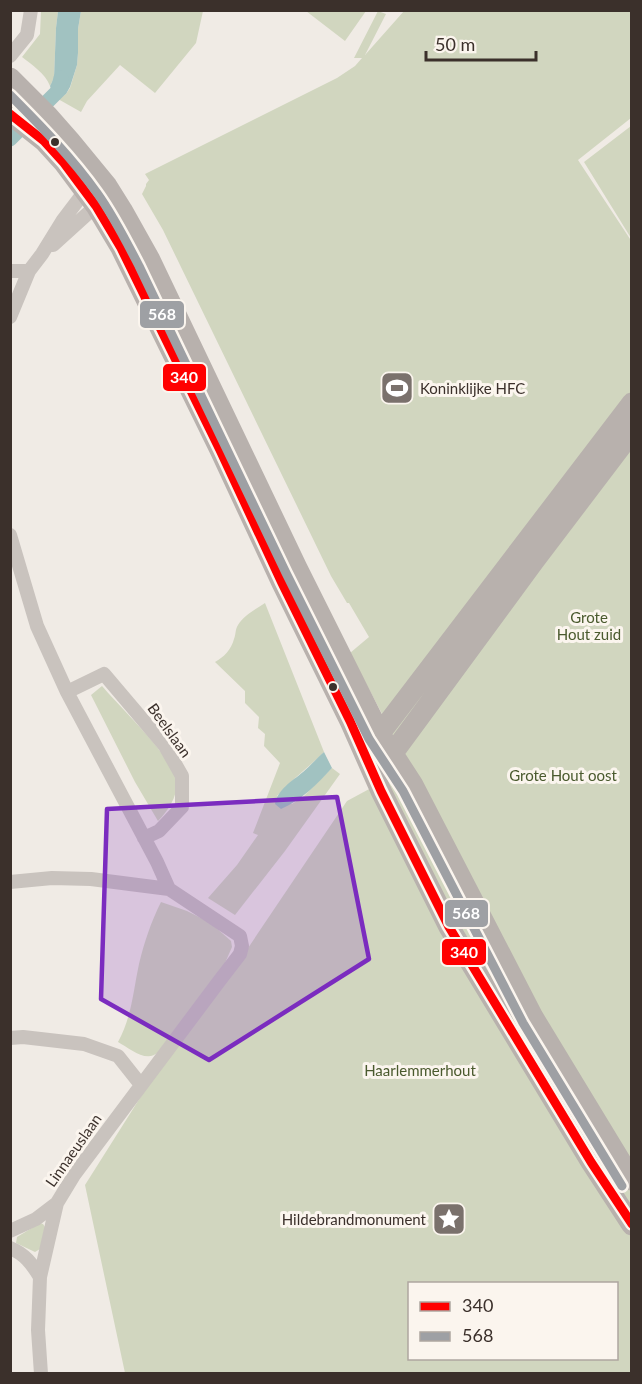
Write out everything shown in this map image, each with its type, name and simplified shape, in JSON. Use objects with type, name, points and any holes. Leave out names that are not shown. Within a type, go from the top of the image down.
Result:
[{"type":"main road","points":[[10,78],[41,109],[107,186],[150,260],[297,568],[380,734],[413,785],[533,1017],[632,1180]]},
{"type":"main road","points":[[21,122],[44,141],[64,163],[121,249],[381,791],[449,927],[591,1162],[632,1225]]},
{"type":"main road","points":[[365,756],[632,403]]},
{"type":"main road","points":[[365,756],[393,753],[632,432]]},
{"type":"street","points":[[10,56],[27,35],[31,10]]},
{"type":"street","points":[[10,317],[29,271],[63,220],[107,186]]},
{"type":"street","points":[[10,271],[29,271]]},
{"type":"street","points":[[10,535],[37,626],[67,692],[169,889]]},
{"type":"street","name":"Beelslaan","points":[[67,692],[104,674],[165,746],[182,776],[182,807],[159,831],[144,838]]},
{"type":"street","points":[[10,882],[91,879],[169,889]]},
{"type":"street","name":"Linnaeuslaan","points":[[41,1374],[38,1330],[40,1277],[57,1203],[74,1175],[240,954],[242,946],[240,936],[169,889]]},
{"type":"street","points":[[10,1038],[23,1037],[84,1044],[118,1056],[141,1085]]},
{"type":"street","points":[[10,1231],[36,1219],[57,1203]]},
{"type":"street","points":[[10,1248],[19,1252],[31,1263],[40,1277]]},
{"type":"highlighted area","points":[[337,797],[369,959],[209,1060],[101,999],[107,809]]},
{"type":"green space","points":[[41,11],[58,11],[54,78],[50,86],[42,73],[22,57],[40,34]]},
{"type":"green space","points":[[81,11],[203,11],[196,43],[155,93],[120,65],[87,101],[81,112],[58,99],[70,88],[77,65]]},
{"type":"green space","points":[[306,11],[366,11],[345,41]]},
{"type":"green space","name":"Haarlemmerhout","points":[[378,11],[386,14],[365,55],[404,11],[631,11],[631,118],[578,160],[632,242],[631,1373],[125,1373],[85,1185],[145,1090],[213,1000],[347,801],[410,767],[350,653],[369,637],[331,576],[163,230],[142,194],[149,180],[145,174],[337,78],[355,66],[362,58],[354,58]]},
{"type":"green space","points":[[631,126],[631,238],[584,162]]},
{"type":"green space","points":[[265,603],[324,752],[277,796],[292,804],[304,796],[332,768],[340,774],[285,851],[235,915],[208,898],[237,865],[258,835],[253,833],[280,763],[264,746],[265,734],[258,728],[259,717],[245,703],[245,691],[215,662],[229,650],[241,621]]},
{"type":"green space","points":[[102,686],[156,746],[174,771],[177,780],[176,792],[169,808],[158,821],[135,782],[91,695]]},
{"type":"green space","points":[[161,902],[187,911],[213,925],[231,941],[232,947],[225,963],[158,1052],[154,1055],[143,1056],[118,1042],[129,1013],[146,940]]},
{"type":"green space","points":[[40,1223],[45,1227],[40,1249],[35,1252],[16,1243],[17,1237]]},
{"type":"water","points":[[58,11],[81,11],[77,65],[70,87],[66,94],[58,99],[50,86],[54,78]]},
{"type":"water","points":[[324,752],[332,768],[296,801],[281,809],[275,804],[282,790]]},
{"type":"waterway","points":[[10,139],[58,91],[61,78]]},
{"type":"transit line","name":"568","points":[[10,95],[77,167],[103,201],[119,228],[369,739],[403,791],[523,1023],[622,1186]]},
{"type":"transit line","name":"340","points":[[10,114],[44,141],[64,163],[96,206],[121,248],[350,721],[381,791],[449,927],[591,1162],[632,1224]]},
{"type":"place","name":"Koninklijke HFC","points":[[397,388]]},
{"type":"place","name":"Hildebrandmonument","points":[[449,1219]]},
{"type":"park label","name":"Grote Hout zuid","points":[[589,626]]},
{"type":"park label","name":"Grote Hout oost","points":[[563,775]]}]
